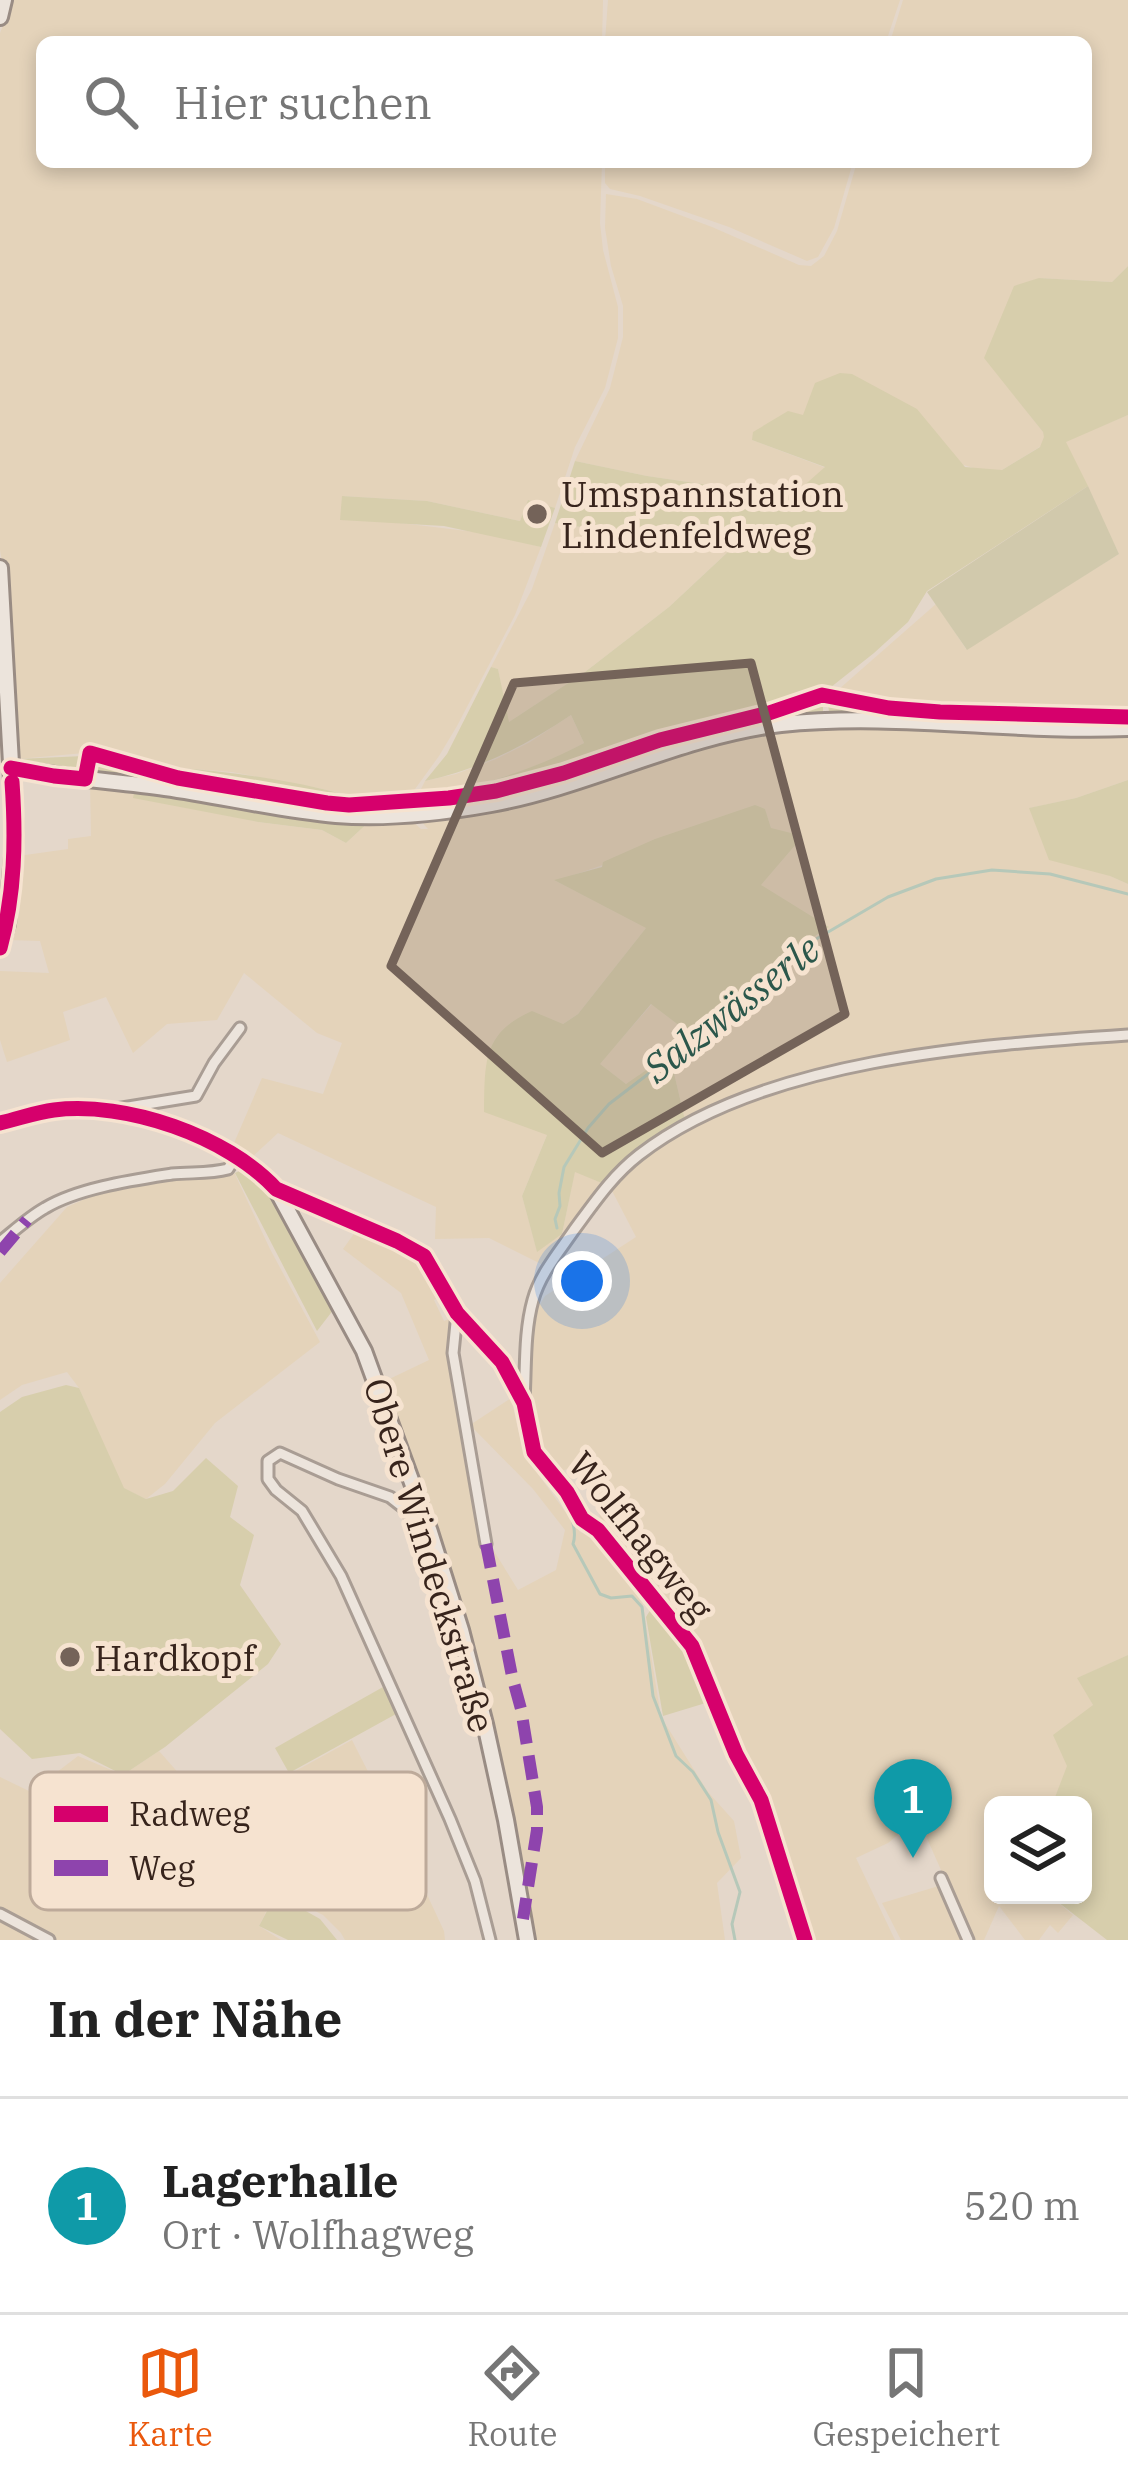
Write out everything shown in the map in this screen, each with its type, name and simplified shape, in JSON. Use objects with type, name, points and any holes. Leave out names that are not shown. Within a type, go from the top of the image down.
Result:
[{"type":"street","points":[[0,17],[4,0]]},
{"type":"street","points":[[0,568],[14,865],[0,949]]},
{"type":"street","points":[[8,778],[85,779],[313,812],[378,815],[447,810],[527,796],[706,739],[781,724],[865,721],[1128,728]]},
{"type":"street","points":[[0,1123],[53,1110],[136,1110],[196,1096],[240,1028]]},
{"type":"street","points":[[524,1403],[530,1318],[538,1284],[605,1186],[674,1130],[771,1088],[878,1061],[1128,1035]]},
{"type":"street","points":[[136,1110],[235,1158],[277,1190]]},
{"type":"street","points":[[0,1242],[48,1205],[133,1180],[218,1172],[235,1158]]},
{"type":"street","name":"Wolfhagweg","points":[[277,1190],[424,1256],[457,1313],[502,1361],[524,1403],[534,1452],[568,1492],[582,1519],[598,1529],[692,1646],[736,1754],[761,1800],[805,1940]]},
{"type":"street","name":"Obere Windeckstraße","points":[[277,1190],[364,1351],[430,1532],[484,1724],[527,1940]]},
{"type":"street","points":[[457,1313],[453,1353],[486,1544]]},
{"type":"street","points":[[430,1532],[390,1497],[280,1454],[268,1461],[268,1479],[302,1511],[341,1576],[475,1881],[490,1940]]},
{"type":"street","points":[[941,1879],[968,1940]]},
{"type":"street","points":[[0,1914],[49,1940]]},
{"type":"highlighted area","points":[[751,663],[845,1014],[602,1153],[391,966],[514,683]]},
{"type":"shaded area","points":[[14,0],[603,0],[602,36],[36,36],[36,168],[602,168],[600,223],[618,307],[618,338],[605,388],[575,447],[555,508],[528,500],[520,521],[427,501],[343,496],[400,523],[492,534],[541,547],[515,615],[457,726],[410,796],[350,802],[350,795],[232,772],[180,768],[177,776],[95,752],[18,759],[0,550],[0,33]]},
{"type":"shaded area","points":[[608,0],[900,0],[888,36],[605,36]]},
{"type":"shaded area","points":[[903,0],[1128,0],[1128,266],[1112,282],[1039,278],[985,358],[1043,432],[1041,446],[1002,470],[980,470],[803,416],[752,440],[826,468],[791,497],[575,461],[610,388],[623,337],[623,306],[605,228],[606,194],[637,199],[811,266],[824,256],[837,231],[855,168],[1092,168],[1092,36],[892,36]]},
{"type":"shaded area","points":[[605,168],[851,168],[834,228],[818,257],[807,261],[729,227],[610,189]]},
{"type":"shaded area","points":[[1128,266],[1128,415],[1066,442],[1088,486],[927,591],[908,622],[826,691],[549,775],[421,797],[505,776],[584,743],[571,715],[501,755],[425,781],[447,754],[491,667],[498,669],[509,722],[585,672],[669,607],[730,550],[555,523],[575,461],[791,497],[825,467],[752,440],[753,432],[788,411],[803,415],[815,383],[840,373],[852,374],[917,409],[965,467],[1002,470],[1040,447],[1044,437],[984,358],[1014,286],[1039,278],[1112,282]]},
{"type":"shaded area","points":[[1128,415],[1128,715],[938,711],[835,697],[936,604],[966,649],[1119,554],[1066,441]]},
{"type":"shaded area","points":[[1088,486],[1119,554],[967,650],[927,592]]},
{"type":"shaded area","points":[[342,496],[427,501],[520,521],[528,500],[555,508],[541,547],[444,526],[340,520]]},
{"type":"shaded area","points":[[555,523],[731,549],[669,607],[585,672],[508,723],[498,669],[491,667],[532,589]]},
{"type":"shaded area","points":[[816,698],[823,702],[823,711],[815,716],[506,795],[382,810],[385,804],[521,787]]},
{"type":"shaded area","points":[[840,702],[905,712],[1128,719],[1128,723],[830,715],[828,706]]},
{"type":"shaded area","points":[[571,715],[584,743],[545,764],[421,797],[425,781],[496,759]]},
{"type":"shaded area","points":[[785,728],[1128,731],[1128,780],[1030,808],[1110,876],[1128,884],[1128,1029],[869,1060],[792,1078],[685,1120],[673,1070],[626,1084],[599,1064],[652,1004],[693,1036],[766,968],[828,928],[760,885],[771,828],[765,810],[556,881],[647,927],[578,1014],[563,1024],[547,1135],[522,1196],[537,1251],[562,1234],[575,1171],[604,1184],[545,1266],[489,1238],[435,1239],[436,1207],[278,1133],[249,1160],[231,1150],[262,1078],[323,1094],[342,1043],[317,1033],[244,973],[217,1020],[167,1024],[133,1053],[106,997],[63,1012],[70,1040],[7,1062],[0,1040],[0,971],[49,973],[40,941],[8,940],[18,856],[68,849],[68,839],[91,836],[90,781],[258,822],[322,830],[346,843],[372,819],[408,817],[421,829],[428,829],[421,816],[709,743]]},
{"type":"shaded area","points":[[84,756],[85,763],[74,771],[23,764],[18,759]]},
{"type":"shaded area","points":[[99,757],[200,785],[333,807],[374,807],[344,811],[99,774],[92,771]]},
{"type":"shaded area","points":[[179,768],[308,786],[351,796],[350,802],[177,776]]},
{"type":"shaded area","points":[[1128,780],[1128,884],[1049,860],[1029,808]]},
{"type":"shaded area","points":[[135,789],[372,819],[346,843],[322,830],[133,798]]},
{"type":"shaded area","points":[[755,805],[765,809],[771,828],[803,836],[761,885],[829,927],[766,968],[693,1036],[651,1004],[600,1064],[626,1084],[661,1060],[673,1069],[685,1120],[650,1140],[604,1184],[575,1172],[562,1234],[537,1252],[522,1196],[547,1135],[484,1112],[490,1051],[504,1029],[532,1011],[563,1024],[578,1014],[646,928],[554,880],[602,867],[603,862],[655,839]]},
{"type":"shaded area","points":[[1128,1038],[1128,1655],[1078,1678],[1093,1705],[1056,1796],[984,1796],[984,1904],[1060,1904],[1073,1915],[1058,1933],[1050,1925],[1039,1940],[1025,1940],[999,1906],[984,1940],[972,1940],[918,1818],[888,1843],[856,1858],[895,1940],[810,1940],[764,1800],[695,1645],[602,1527],[589,1464],[556,1472],[537,1448],[524,1403],[534,1314],[545,1296],[636,1237],[610,1187],[682,1126],[791,1085],[879,1064]]},
{"type":"shaded area","points":[[232,1168],[320,1342],[215,1423],[165,1484],[146,1499],[123,1488],[79,1388],[67,1372],[22,1385],[0,1400],[0,1283],[67,1207],[105,1190]]},
{"type":"shaded area","points":[[243,1169],[274,1196],[334,1309],[317,1331],[235,1173]]},
{"type":"shaded area","points":[[358,1228],[387,1239],[429,1266],[444,1295],[434,1300],[444,1321],[454,1317],[451,1353],[456,1401],[483,1533],[518,1590],[556,1570],[565,1530],[533,1489],[470,1425],[511,1398],[524,1455],[580,1532],[603,1541],[643,1605],[661,1717],[708,1792],[734,1821],[741,1858],[717,1883],[725,1940],[532,1940],[464,1631],[383,1382],[429,1360],[401,1293],[343,1249]]},
{"type":"shaded area","points":[[66,1385],[79,1388],[124,1488],[146,1499],[173,1491],[206,1458],[238,1486],[230,1517],[254,1535],[240,1585],[281,1644],[268,1664],[128,1772],[117,1772],[80,1753],[32,1759],[0,1729],[0,1412],[22,1397]]},
{"type":"shaded area","points":[[654,1604],[695,1662],[709,1702],[663,1716],[646,1617]]},
{"type":"shaded area","points":[[1128,1655],[1128,1940],[1107,1940],[1061,1904],[1092,1904],[1092,1796],[1055,1796],[1067,1766],[1053,1735],[1093,1705],[1077,1678]]},
{"type":"shaded area","points":[[383,1687],[396,1714],[291,1772],[275,1748]]},
{"type":"shaded area","points":[[352,1740],[368,1772],[294,1772]]},
{"type":"shaded area","points":[[159,1751],[178,1772],[128,1772]]},
{"type":"shaded area","points":[[78,1756],[116,1772],[57,1772]]},
{"type":"shaded area","points":[[0,1777],[30,1792],[30,1910],[267,1910],[259,1926],[281,1940],[0,1940]]},
{"type":"shaded area","points":[[942,1885],[965,1940],[901,1940],[882,1903]]},
{"type":"shaded area","points":[[426,1892],[445,1940],[345,1940],[313,1910],[426,1910]]},
{"type":"shaded area","points":[[268,1910],[304,1910],[320,1919],[337,1940],[288,1940],[259,1926]]},
{"type":"waterway","name":"Salzwässerle","points":[[557,1228],[564,1167],[588,1128],[609,1104],[690,1042],[782,959],[888,897],[936,879],[992,870],[1050,874],[1128,894]]},
{"type":"waterway","name":"Salzwässerle","points":[[556,1486],[573,1522],[573,1544],[600,1594],[632,1596],[642,1607],[653,1696],[676,1756],[711,1800],[740,1892],[732,1924],[735,1940]]},
{"type":"marked path","points":[[0,1252],[27,1220]]},
{"type":"marked path","points":[[486,1544],[537,1807],[523,1919]]},
{"type":"cycle path","points":[[11,768],[85,779],[90,753],[178,778],[349,805],[496,791],[822,695],[940,712],[1128,717]]},
{"type":"cycle path","points":[[0,948],[13,866],[12,782]]},
{"type":"cycle path","points":[[0,1123],[47,1111],[82,1109],[174,1126],[231,1153],[276,1189],[424,1256],[457,1313],[502,1362],[524,1403],[534,1452],[582,1519],[598,1530],[692,1646],[736,1754],[761,1800],[805,1940]]},
{"type":"place","name":"Umspannstation Lindenfeldweg","points":[[537,514]]},
{"type":"place","name":"Hardkopf","points":[[70,1657]]},
{"type":"place","name":"Lagerhalle","points":[[913,1858]]}]
